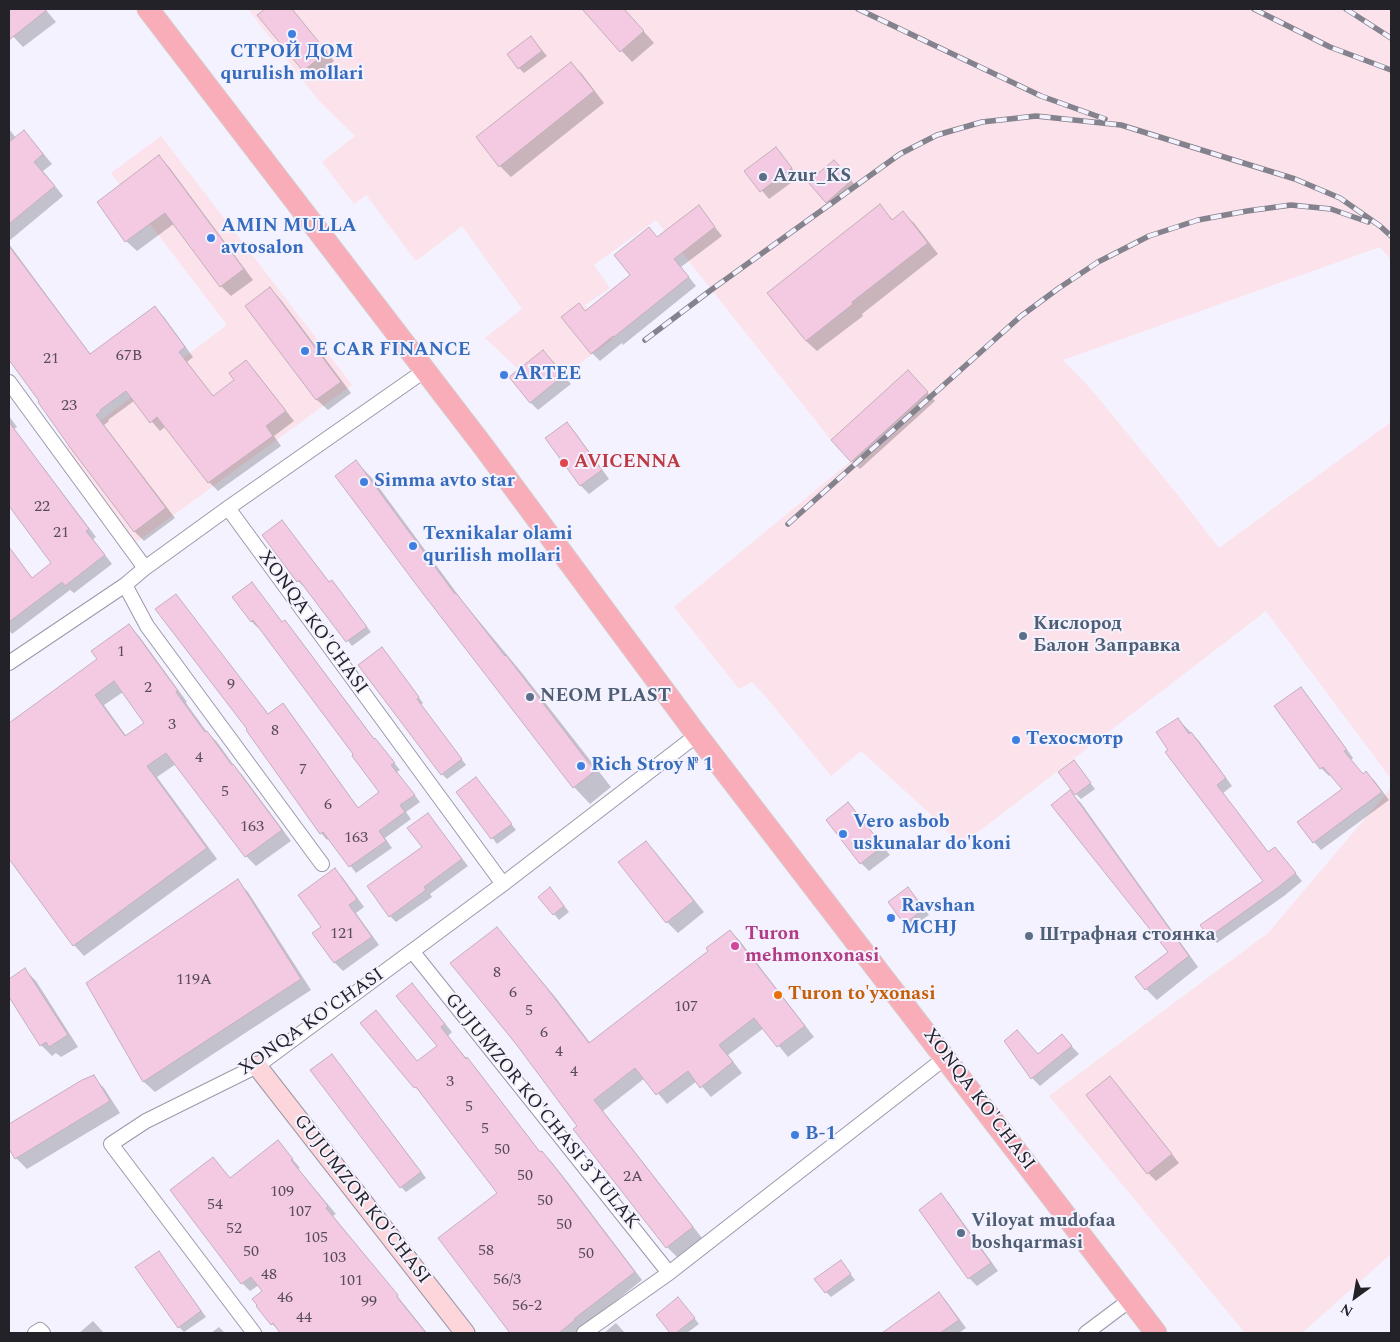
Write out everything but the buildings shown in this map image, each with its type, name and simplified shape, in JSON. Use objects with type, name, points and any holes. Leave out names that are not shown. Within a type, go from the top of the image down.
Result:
[{"type":"main road","name":"XONQA KO'CHASI","points":[[148,9],[482,446],[697,735],[1156,1333]]},
{"type":"street","points":[[9,663],[125,585],[145,568],[228,508],[424,371]]},
{"type":"street","points":[[9,382],[145,568]]},
{"type":"street","name":"XONQA KO'CHASI","points":[[228,508],[503,884]]},
{"type":"street","points":[[125,585],[147,626],[322,864]]},
{"type":"street","name":"XONQA KO'CHASI","points":[[254,1333],[111,1144],[146,1121],[257,1066],[503,884],[697,735]]},
{"type":"street","name":"GUJUMZOR KO'CHASI 3 YULAK","points":[[412,951],[669,1273]]},
{"type":"street","points":[[584,1333],[669,1273],[945,1058]]},
{"type":"street","name":"GUJUMZOR KO'CHASI","points":[[257,1066],[465,1333]]},
{"type":"street","points":[[1086,1333],[1130,1300]]},
{"type":"street","points":[[35,1333],[40,1330],[43,1333]]},
{"type":"shaded area","points":[[248,9],[1391,9],[1391,260],[1380,247],[1063,360],[1091,389],[1219,548],[1391,422],[1391,779],[1266,611],[960,846],[937,820],[861,751],[831,776],[752,682],[739,689],[674,607],[851,461],[831,440],[656,220],[594,265],[610,288],[585,305],[612,340],[564,375],[543,350],[519,370],[485,338],[522,309],[462,226],[416,261],[366,195],[354,204],[322,162],[355,136],[319,101]]},
{"type":"shaded area","points":[[161,136],[352,385],[134,544],[64,448],[227,325],[111,173]]},
{"type":"shaded area","points":[[1391,788],[1391,1254],[1302,1333],[1245,1333],[1049,1096],[1268,933]]},
{"type":"railway","points":[[858,9],[1041,96],[1105,119]]},
{"type":"railway","points":[[1254,9],[1330,47],[1391,70]]},
{"type":"railway","points":[[1346,9],[1391,38]]},
{"type":"railway","points":[[645,340],[711,290],[900,154],[937,135],[982,122],[1036,116],[1121,125],[1295,179],[1340,198],[1391,236]]},
{"type":"railway","points":[[788,524],[1021,316],[1098,262],[1149,236],[1198,220],[1247,211],[1291,205],[1331,209],[1368,222]]},
{"type":"place","name":"СТРОЙ ДОМ qurulish mollari","points":[[292,34]]},
{"type":"place","name":"Azur_KS","points":[[763,177]]},
{"type":"place","name":"AMIN MULLA avtosalon","points":[[211,238]]},
{"type":"place","name":"E CAR FINANCE","points":[[305,351]]},
{"type":"place","name":"ARTEE","points":[[504,375]]},
{"type":"place","name":"AVICENNA","points":[[564,463]]},
{"type":"place","name":"Simma avto star","points":[[364,482]]},
{"type":"place","name":"Texnikalar olami qurilish mollari","points":[[413,546]]},
{"type":"place","name":"Кислород Балон Заправка","points":[[1023,636]]},
{"type":"place","name":"NEOM PLAST","points":[[530,697]]},
{"type":"place","name":"Техосмотр","points":[[1016,740]]},
{"type":"place","name":"Rich Stroy № 1","points":[[581,766]]},
{"type":"place","name":"Vero asbob uskunalar do'koni","points":[[843,834]]},
{"type":"place","name":"Ravshan MCHJ","points":[[891,918]]},
{"type":"place","name":"Штрафная стоянка","points":[[1029,936]]},
{"type":"place","name":"Turon mehmonxonasi","points":[[735,946]]},
{"type":"place","name":"Turon to'yxonasi","points":[[778,995]]},
{"type":"place","name":"В-1","points":[[795,1135]]},
{"type":"place","name":"Viloyat mudofaa boshqarmasi","points":[[961,1233]]}]
